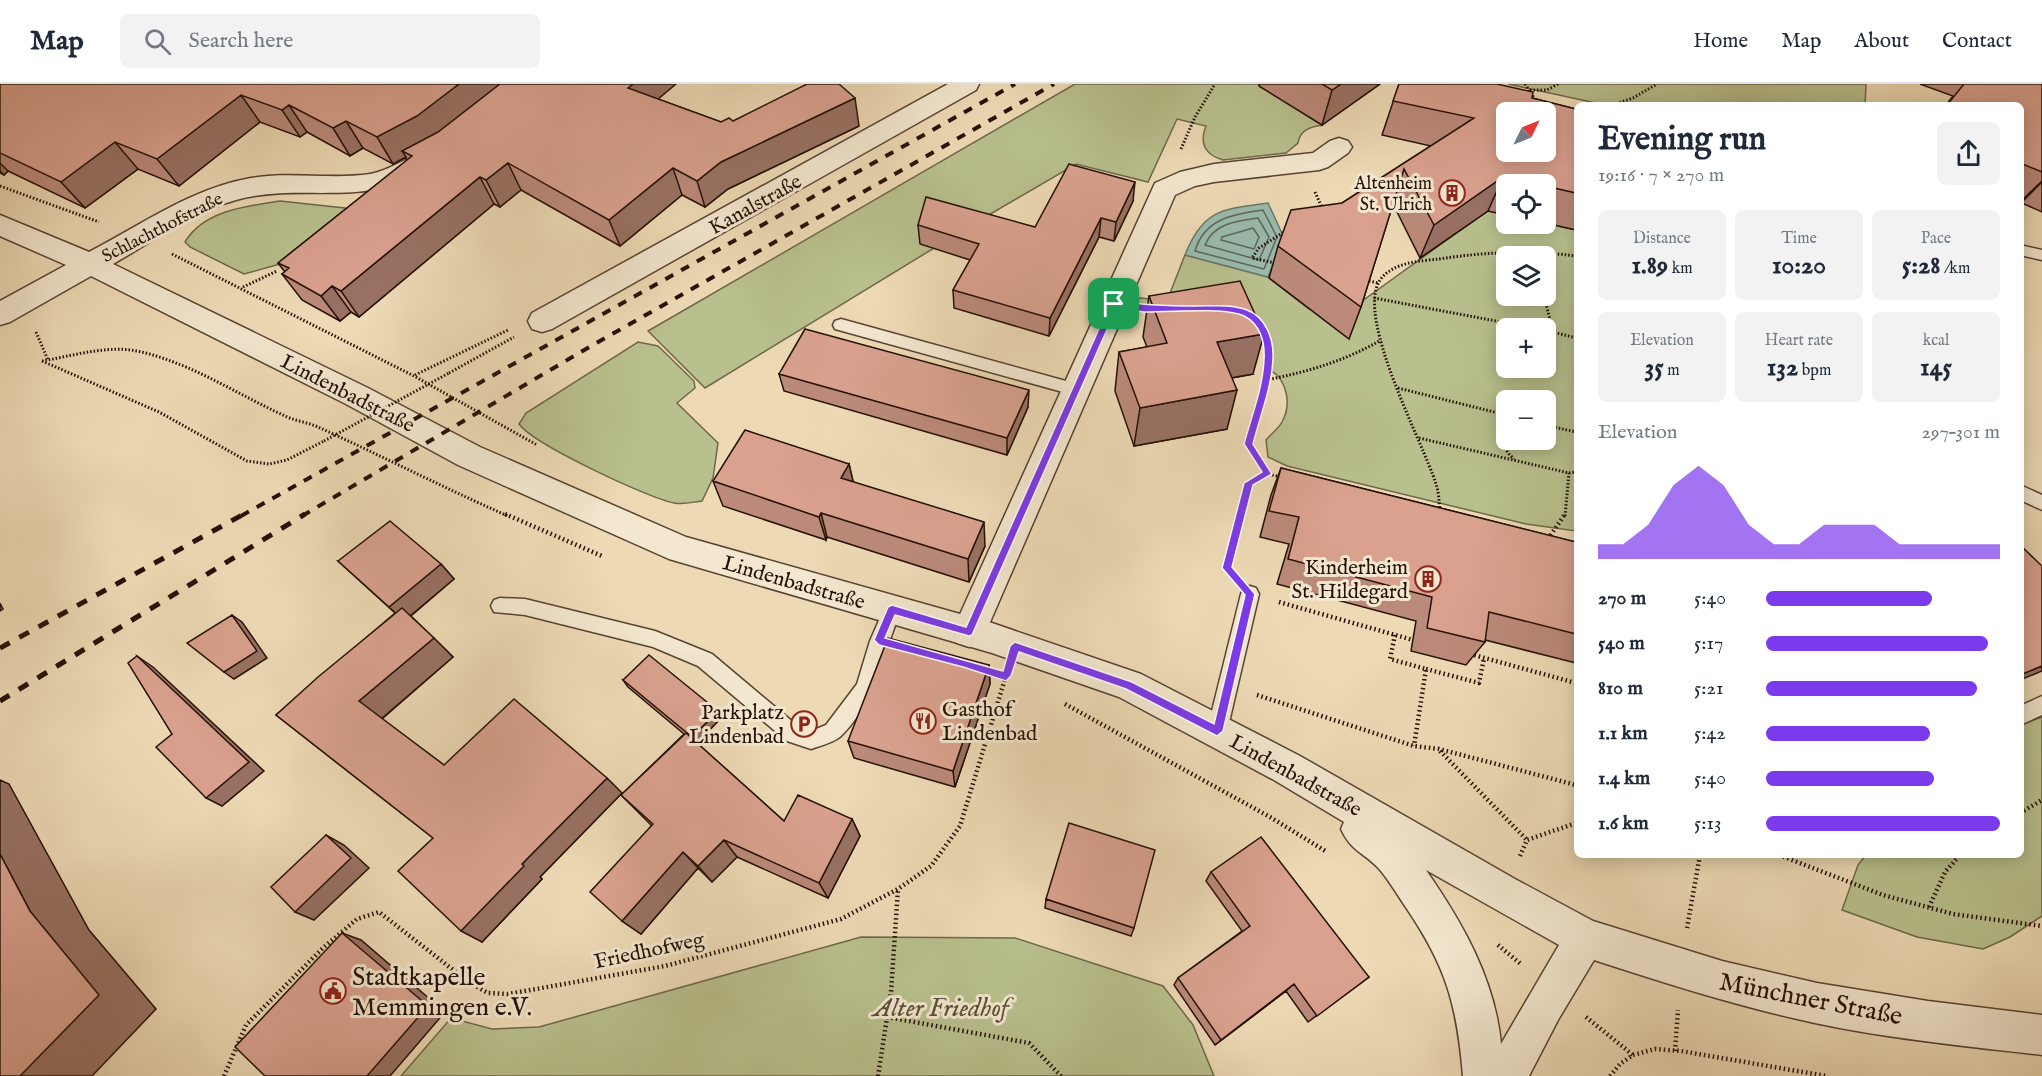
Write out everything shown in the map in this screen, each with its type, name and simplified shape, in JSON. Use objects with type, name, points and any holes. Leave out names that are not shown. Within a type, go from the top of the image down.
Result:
[{"type":"street","name":"Kanalstraße","points":[[538,323],[967,84]]},
{"type":"street","points":[[969,632],[1164,189],[1189,178],[1214,173],[1319,161],[1339,147]]},
{"type":"street","name":"Schlachthofstraße","points":[[0,314],[137,238],[226,193],[286,184],[341,187],[368,185],[393,178],[442,149]]},
{"type":"street","name":"Lindenbadstraße","points":[[0,225],[90,264],[357,396],[469,456],[680,549],[969,632],[1129,685],[1287,768],[1501,893],[1586,938]]},
{"type":"street","points":[[1287,768],[1394,857],[1443,928],[1467,981],[1480,1033],[1484,1076]]},
{"type":"street","points":[[1508,1076],[1521,1045],[1586,938]]},
{"type":"street","name":"Münchner Straße","points":[[1586,938],[1722,981],[1817,1003],[1928,1021],[2042,1035]]},
{"type":"lane","points":[[2024,251],[2042,255]]},
{"type":"lane","points":[[841,325],[1077,390]]},
{"type":"lane","points":[[2024,494],[2042,503]]},
{"type":"lane","points":[[1217,731],[1250,594]]},
{"type":"lane","points":[[500,606],[525,607],[644,636],[705,660],[794,735],[811,740],[833,731],[865,688],[879,640],[892,610]]},
{"type":"lane","points":[[2024,714],[2042,705]]},
{"type":"path","points":[[1164,189],[1195,117],[1215,84]]},
{"type":"path","points":[[1525,84],[1536,102]]},
{"type":"path","points":[[1529,90],[1547,90],[1558,84]]},
{"type":"path","points":[[1622,102],[1658,84]]},
{"type":"path","points":[[1307,162],[1315,192],[1325,214]]},
{"type":"path","points":[[0,186],[103,223],[242,287],[414,376],[542,448]]},
{"type":"path","points":[[1275,263],[1252,258],[1258,248],[1292,228]]},
{"type":"path","points":[[1441,518],[1436,482],[1398,388],[1382,340],[1374,298],[1378,283],[1390,270],[1408,263],[1496,253]]},
{"type":"path","points":[[1556,254],[1574,256]]},
{"type":"path","points":[[242,287],[277,271]]},
{"type":"path","points":[[1369,281],[1378,283]]},
{"type":"path","points":[[1374,298],[1496,321]]},
{"type":"path","points":[[1251,316],[1257,320],[1266,336],[1269,358],[1266,380],[1249,444],[1268,474]]},
{"type":"path","points":[[538,323],[449,373],[324,441],[287,459],[269,464],[247,461],[159,412],[42,361],[116,349],[136,351],[165,359],[195,371],[285,417],[315,426],[430,482],[608,559]]},
{"type":"path","points":[[414,376],[510,329],[538,323]]},
{"type":"path","points":[[1556,333],[1574,337]]},
{"type":"path","points":[[1266,380],[1305,373],[1334,364],[1363,352],[1382,340]]},
{"type":"path","points":[[1398,388],[1496,412]]},
{"type":"path","points":[[1556,427],[1574,432]]},
{"type":"path","points":[[1419,438],[1574,472]]},
{"type":"path","points":[[1505,450],[1517,461]]},
{"type":"path","points":[[1544,544],[1565,517],[1569,473]]},
{"type":"path","points":[[1291,479],[1268,474],[1249,483],[1226,568],[1250,594],[1413,640]]},
{"type":"path","points":[[1395,635],[1390,659],[1479,683],[1484,658]]},
{"type":"path","points":[[1468,654],[1574,682]]},
{"type":"path","points":[[1414,746],[1425,669]]},
{"type":"path","points":[[995,673],[1014,679]]},
{"type":"path","name":"Friedhofweg","points":[[224,1076],[246,1025],[324,947],[357,919],[379,912],[470,983],[488,993],[508,994],[665,966],[841,919],[897,890],[932,866],[960,826],[1006,676]]},
{"type":"path","points":[[1227,686],[1414,746],[1439,749],[1574,783]]},
{"type":"path","points":[[1056,699],[1270,817],[1334,857]]},
{"type":"path","points":[[1439,749],[1527,840]]},
{"type":"path","points":[[2024,811],[2042,800]]},
{"type":"path","points":[[1787,858],[1883,895],[1953,914],[2042,926]]},
{"type":"path","points":[[1929,907],[1938,884],[1950,863],[1956,858]]},
{"type":"path","points":[[878,1076],[891,992],[897,890]]},
{"type":"path","points":[[887,1017],[1029,1043],[1060,1076]]},
{"type":"path","points":[[1610,1076],[1620,1064],[1633,1055],[1655,1049],[1681,1051],[1826,1076]]},
{"type":"green space","points":[[1075,84],[1261,84],[1260,86],[1322,125],[1303,132],[1298,143],[1286,153],[1223,160],[1212,155],[1205,147],[1203,138],[1206,126],[1177,119],[1148,182],[1076,164],[705,388],[648,331]]},
{"type":"green space","points":[[1508,84],[1866,84],[1865,102],[1591,102]]},
{"type":"green space","points":[[280,201],[345,208],[351,214],[280,264],[244,274],[190,247],[185,242],[193,231],[215,216],[241,208]]},
{"type":"green space","points":[[1496,205],[1496,234],[1556,234],[1556,225],[1574,230],[1574,531],[1526,524],[1287,466],[1268,457],[1266,440],[1282,422],[1287,400],[1284,386],[1276,374],[1270,370],[1272,346],[1268,332],[1259,319],[1253,313],[1129,303],[1132,297],[1167,301],[1185,255],[1268,277],[1309,309],[1362,301]]},
{"type":"green space","points":[[638,342],[658,346],[694,381],[695,388],[677,403],[718,443],[713,478],[702,501],[684,504],[660,499],[567,456],[545,444],[519,424],[526,413]]},
{"type":"green space","points":[[2042,717],[2042,916],[2010,937],[1983,949],[1917,937],[1842,910],[1858,865],[1864,858],[2024,858],[2024,724]]},
{"type":"green space","name":"Alter Friedhof","points":[[861,937],[1015,938],[1163,986],[1193,1025],[1214,1076],[401,1076],[451,1018],[492,1029],[539,1027]]},
{"type":"water","points":[[1268,203],[1286,242],[1282,242],[1268,277],[1185,255],[1199,228],[1216,214],[1239,207]]},
{"type":"building","points":[[0,84],[459,84],[417,116],[377,137],[346,121],[333,128],[289,105],[282,110],[241,95],[157,159],[115,142],[61,182],[0,153]]},
{"type":"building","points":[[500,84],[633,84],[628,88],[721,122],[729,118],[733,121],[807,84],[839,84],[855,98],[721,162],[697,181],[673,168],[609,220],[508,163],[486,180],[480,177],[341,291],[332,286],[321,296],[282,274],[289,268],[278,263],[412,156],[402,151],[438,132]]},
{"type":"building","points":[[1322,84],[1341,84],[1332,90]]},
{"type":"building","points":[[1399,84],[1497,84],[1533,92],[1532,98],[1548,102],[1496,102],[1496,162],[1556,162],[1556,104],[1574,108],[1574,193],[1556,188],[1556,174],[1496,174],[1496,182],[1434,225],[1404,169],[1361,307],[1278,246],[1291,210],[1342,203],[1474,118],[1393,101]]},
{"type":"building","points":[[1964,84],[2042,84],[2042,172],[2024,165],[2024,102],[1949,102]]},
{"type":"building","points":[[1069,164],[1135,182],[1116,222],[1101,218],[1050,318],[953,290],[979,244],[918,225],[926,197],[1035,227]]},
{"type":"building","points":[[1240,281],[1264,334],[1217,342],[1237,390],[1140,408],[1119,352],[1167,343],[1149,296]]},
{"type":"building","points":[[805,329],[1029,390],[1007,438],[779,374]]},
{"type":"building","points":[[745,430],[849,464],[841,478],[984,522],[968,559],[821,513],[819,517],[713,481]]},
{"type":"building","name":"Kinderheim St. Hildegard","points":[[1281,468],[1574,541],[1574,633],[1489,612],[1485,642],[1427,628],[1432,597],[1288,559],[1299,517],[1269,511]]},
{"type":"building","points":[[390,521],[441,564],[389,607],[338,561]]},
{"type":"building","points":[[2024,549],[2042,566],[2042,666],[2024,673]]},
{"type":"building","points":[[402,608],[434,638],[359,701],[444,765],[514,699],[607,778],[522,864],[524,866],[461,931],[398,871],[433,838],[276,715]]},
{"type":"building","points":[[232,615],[257,651],[224,672],[187,643]]},
{"type":"building","name":"Gasthof Lindenbad","points":[[888,638],[989,665],[953,771],[848,741]]},
{"type":"building","points":[[649,655],[718,711],[692,737],[623,680]]},
{"type":"building","points":[[137,656],[249,762],[206,798],[156,747],[172,734],[128,663]]},
{"type":"building","points":[[686,733],[784,821],[798,795],[852,819],[819,883],[724,840],[698,866],[683,852],[622,921],[590,892],[653,824],[621,795]]},
{"type":"building","points":[[1069,823],[1155,850],[1134,928],[1046,899]]},
{"type":"building","points":[[326,835],[351,858],[295,912],[271,887]]},
{"type":"building","points":[[1261,837],[1369,977],[1317,1016],[1294,984],[1221,1040],[1178,978],[1250,926],[1211,872]]},
{"type":"building","points":[[0,854],[30,911],[99,995],[20,1076],[0,1076]]},
{"type":"building","points":[[342,933],[428,1006],[367,1076],[265,1076],[235,1047]]},
{"type":"railway","points":[[241,516],[1015,84]]},
{"type":"railway","points":[[302,516],[591,346],[1054,84]]},
{"type":"railway","points":[[0,648],[244,514]]},
{"type":"railway","points":[[0,701],[305,514]]},
{"type":"place","name":"Altenheim St. Ulrich","points":[[1452,193]]},
{"type":"place","name":"Kinderheim St. Hildegard","points":[[1428,579]]},
{"type":"place","name":"Gasthof Lindenbad","points":[[923,721]]},
{"type":"place","name":"Parkplatz Lindenbad","points":[[804,724]]},
{"type":"place","name":"Stadtkapelle Memmingen e.V.","points":[[333,991]]},
{"type":"route","points":[[1114,304],[1141,308],[1223,309],[1245,312],[1257,320],[1266,336],[1269,358],[1266,380],[1249,444],[1268,474],[1249,483],[1226,568],[1250,594],[1217,731],[1129,685],[1015,646],[1006,676],[879,640],[892,610],[969,632],[1114,304]]}]
